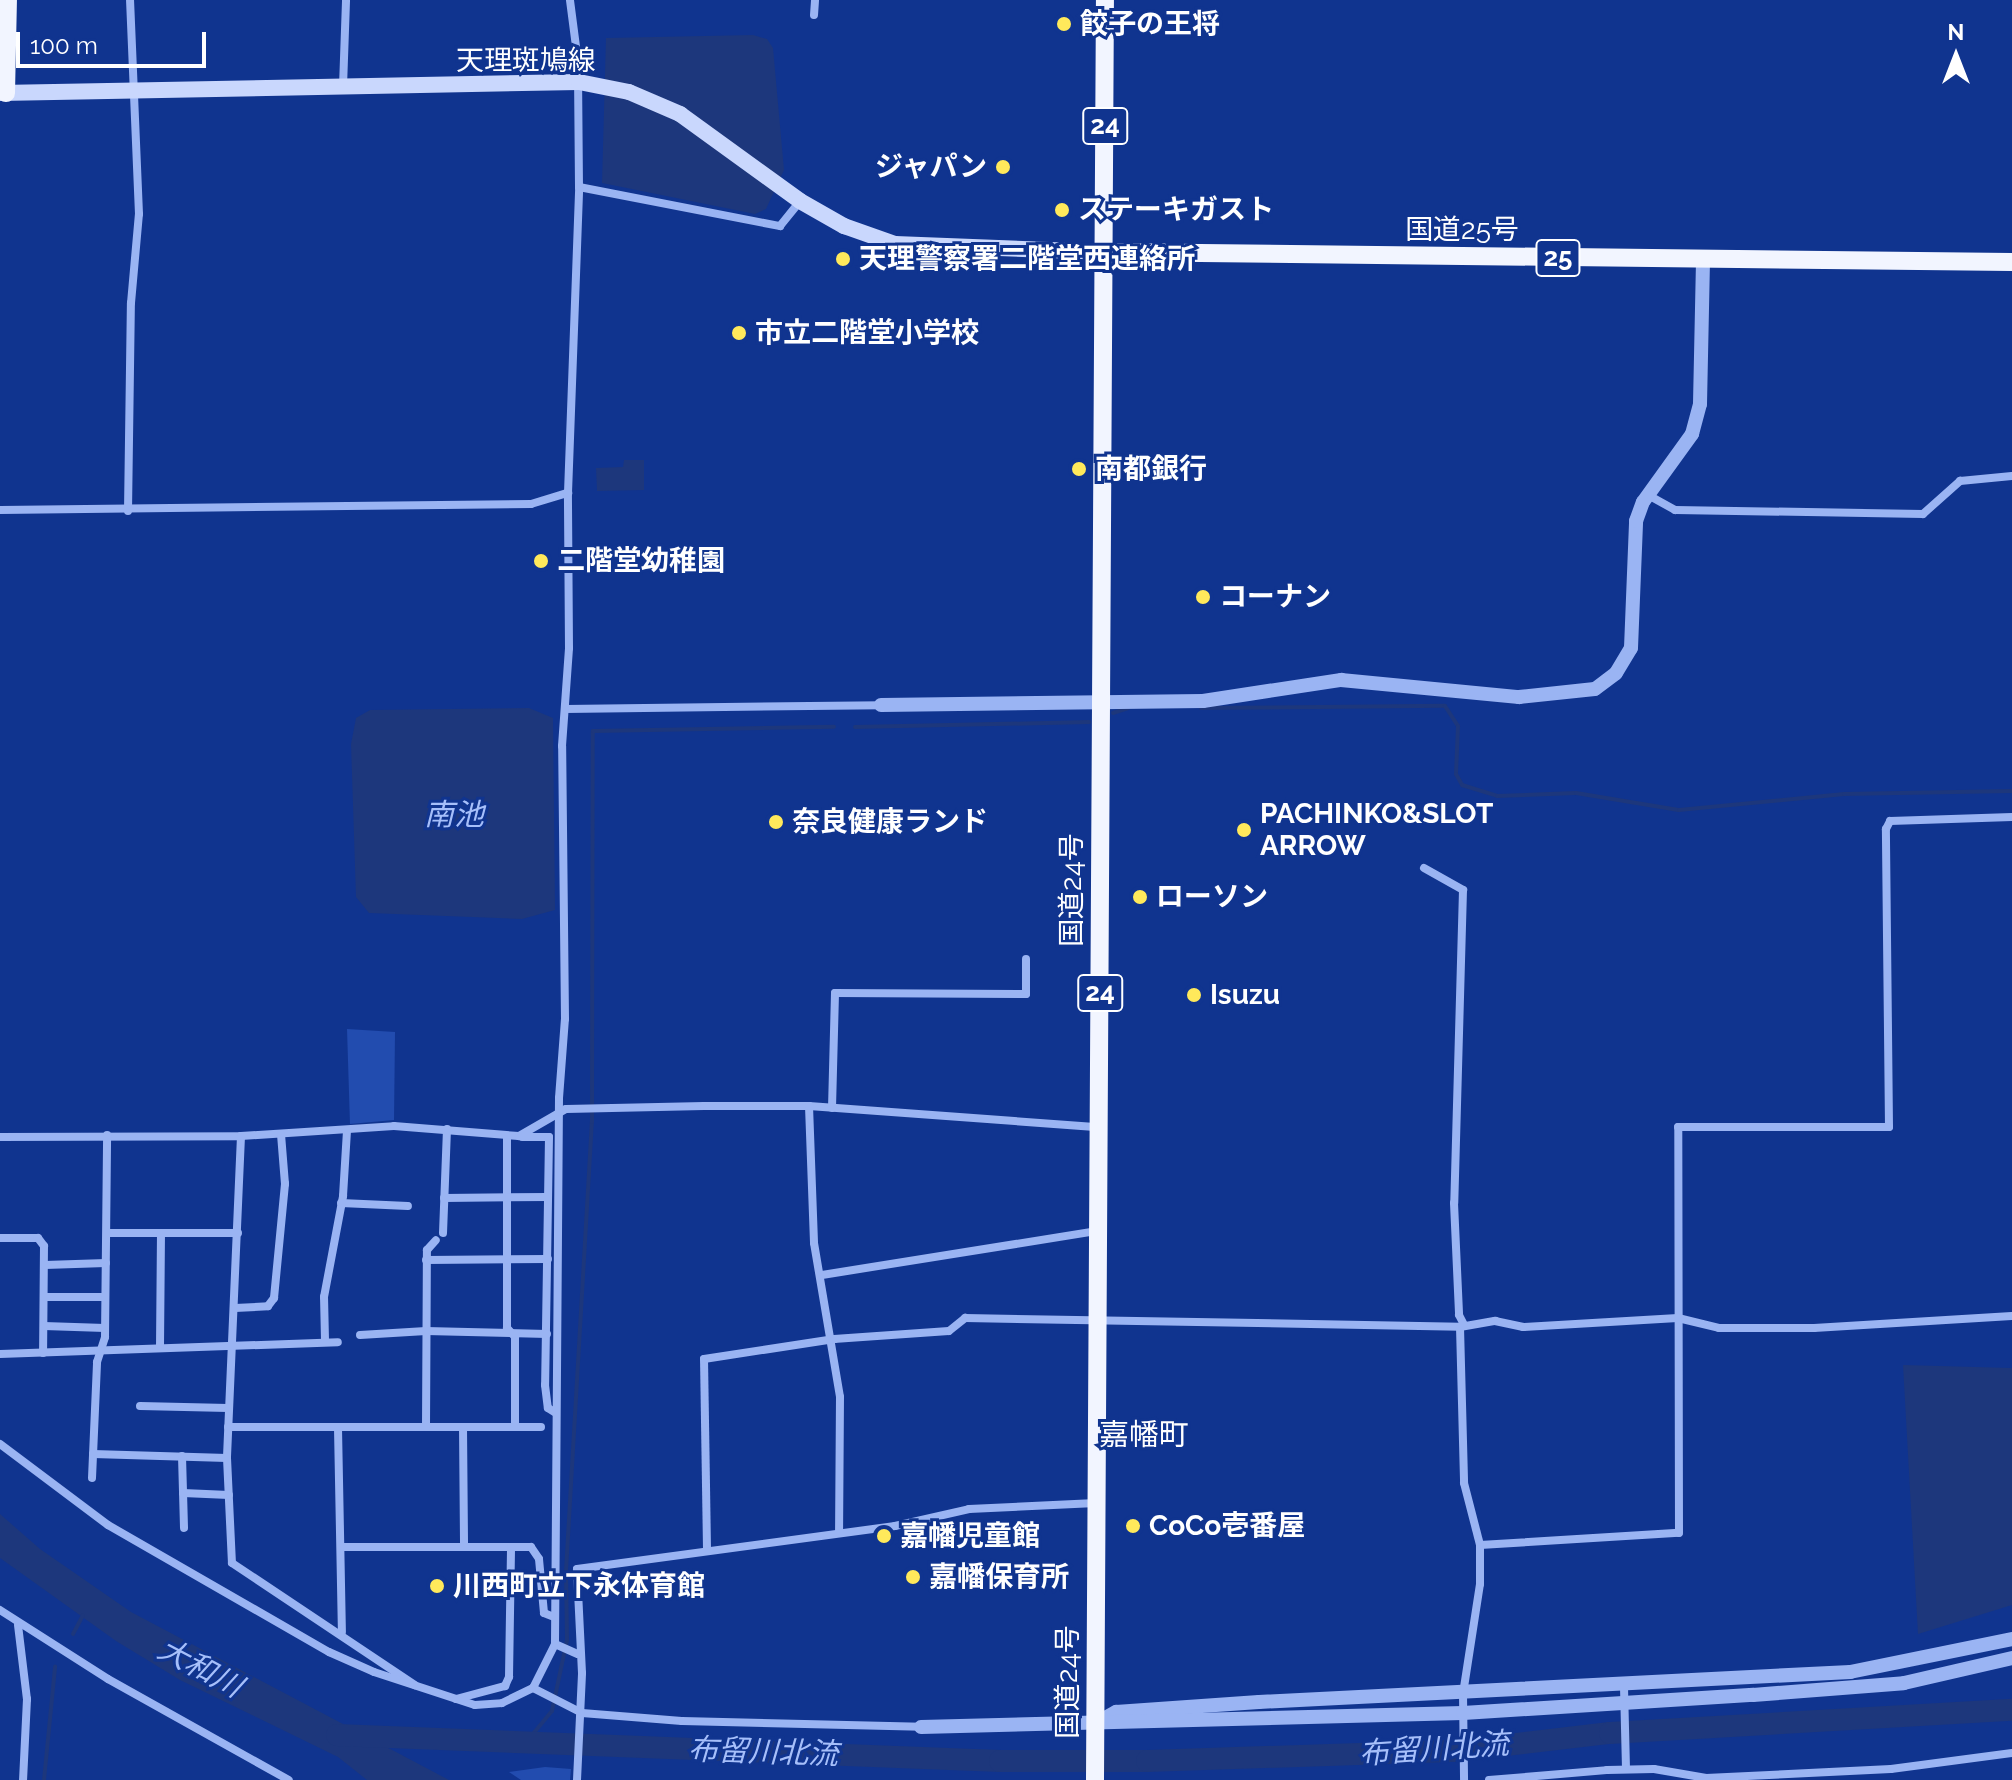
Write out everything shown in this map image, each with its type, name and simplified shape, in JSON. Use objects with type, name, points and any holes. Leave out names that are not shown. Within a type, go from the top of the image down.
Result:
[{"type":"highway","points":[[3,93],[8,0]]},
{"type":"highway","name":"国道24号","points":[[1095,1779],[1105,0]]},
{"type":"highway","name":"国道25号","points":[[1104,252],[2012,262]]},
{"type":"main road","name":"天理斑鳩線","points":[[3,93],[342,90],[579,82],[650,100],[680,114],[793,196],[844,226],[895,244],[1104,252]]},
{"type":"street","points":[[128,511],[131,303],[139,214],[130,0]]},
{"type":"street","points":[[342,90],[346,0]]},
{"type":"street","points":[[0,1444],[108,1525],[329,1652],[418,1688],[475,1705],[502,1703],[533,1688],[556,1645],[555,1114],[565,1019],[568,493],[579,187],[579,82],[570,0]]},
{"type":"street","points":[[814,15],[815,0]]},
{"type":"street","points":[[579,187],[780,226],[793,196]]},
{"type":"street","points":[[565,709],[1203,701],[1341,680],[1519,697],[1595,689],[1616,673],[1631,648],[1636,521],[1648,495],[1692,434],[1700,404],[1703,259]]},
{"type":"street","points":[[1648,495],[1675,510],[1923,514],[1960,481],[2012,476]]},
{"type":"street","points":[[0,510],[128,511],[531,504],[568,493]]},
{"type":"street","points":[[1480,1545],[1679,1533],[1678,1127],[1889,1127],[1886,829],[1890,821],[2012,817]]},
{"type":"street","points":[[1424,868],[1463,890],[1454,1203],[1462,1326],[1464,1483],[1480,1545],[1480,1584],[1463,1694],[1464,1777]]},
{"type":"street","points":[[832,1108],[835,993],[1026,994],[1026,959]]},
{"type":"street","points":[[519,1136],[555,1114],[583,1108],[809,1106],[1099,1127]]},
{"type":"street","points":[[809,1106],[814,1243],[834,1339],[840,1397],[839,1532]]},
{"type":"street","points":[[555,1114],[549,1137],[545,1385],[548,1408],[556,1413]]},
{"type":"street","points":[[0,1137],[241,1136],[447,1129],[549,1137]]},
{"type":"street","points":[[426,1427],[426,1260],[427,1250],[440,1236],[447,1129]]},
{"type":"street","points":[[325,1340],[324,1297],[341,1203],[347,1131]]},
{"type":"street","points":[[235,1308],[268,1306],[274,1298],[285,1184],[281,1134]]},
{"type":"street","points":[[92,1478],[105,1328],[107,1135]]},
{"type":"street","points":[[241,1136],[228,1408],[232,1563],[270,1584],[289,1605],[342,1632],[418,1688]]},
{"type":"street","points":[[507,1136],[507,1259],[515,1427]]},
{"type":"street","points":[[444,1198],[548,1197]]},
{"type":"street","points":[[341,1203],[408,1206]]},
{"type":"street","points":[[822,1275],[1100,1231]]},
{"type":"street","points":[[107,1233],[238,1233]]},
{"type":"street","points":[[160,1347],[161,1233]]},
{"type":"street","points":[[0,1238],[38,1238],[44,1246],[43,1353]]},
{"type":"street","points":[[426,1260],[548,1259]]},
{"type":"street","points":[[45,1265],[106,1263]]},
{"type":"street","points":[[44,1297],[105,1297]]},
{"type":"street","points":[[707,1549],[704,1359],[834,1339],[949,1331],[965,1318],[1462,1326],[1678,1318],[1719,1328],[1814,1328],[2012,1316]]},
{"type":"street","points":[[44,1326],[105,1328]]},
{"type":"street","points":[[360,1335],[426,1331],[547,1334]]},
{"type":"street","points":[[0,1354],[232,1343],[338,1342]]},
{"type":"street","points":[[140,1406],[228,1408]]},
{"type":"street","points":[[228,1427],[541,1427]]},
{"type":"street","points":[[463,1427],[464,1547]]},
{"type":"street","points":[[338,1428],[339,1535],[344,1547],[342,1632]]},
{"type":"street","points":[[93,1454],[227,1458]]},
{"type":"street","points":[[182,1456],[184,1528]]},
{"type":"street","points":[[183,1493],[229,1495]]},
{"type":"street","points":[[577,1780],[581,1718],[575,1653],[577,1569],[839,1532],[969,1509],[1098,1503]]},
{"type":"street","points":[[344,1547],[531,1547],[536,1554],[544,1613],[554,1617]]},
{"type":"street","points":[[456,1699],[505,1686],[509,1677],[511,1547]]},
{"type":"street","points":[[0,1610],[17,1624],[289,1780]]},
{"type":"street","points":[[17,1624],[27,1699],[23,1780]]},
{"type":"street","points":[[1096,1729],[1116,1712],[1624,1687],[1850,1672],[2012,1639]]},
{"type":"street","points":[[556,1645],[575,1653]]},
{"type":"street","points":[[533,1688],[561,1702],[581,1718],[1096,1729],[1463,1719],[1624,1709],[1904,1683],[2012,1658]]},
{"type":"street","points":[[1624,1687],[1625,1767]]},
{"type":"street","points":[[1489,1780],[1625,1767],[1706,1778],[1891,1769],[2012,1753]]},
{"type":"street","points":[[1890,1780],[1891,1769]]},
{"type":"shaded area","points":[[347,1029],[395,1032],[394,1120],[350,1124]]},
{"type":"shaded area","points":[[545,1767],[571,1769],[570,1780],[521,1780],[509,1772]]},
{"type":"water","points":[[753,35],[767,39],[773,48],[784,170],[766,209],[755,214],[602,183],[606,38]]},
{"type":"water","points":[[624,460],[644,460],[644,490],[597,491],[596,468],[623,467]]},
{"type":"water","name":"南池","points":[[529,708],[553,718],[555,910],[522,919],[369,913],[356,897],[351,744],[356,718],[370,710]]},
{"type":"water","points":[[1903,1365],[2012,1368],[2012,1605],[1918,1634]]},
{"type":"water","name":"大和川","points":[[0,1514],[40,1549],[131,1612],[449,1780],[367,1780],[338,1757],[180,1680],[116,1641],[0,1558]]},
{"type":"waterway","points":[[1201,708],[1445,706],[1458,726],[1456,774],[1462,785],[1497,796],[1576,793],[1679,810],[1844,794],[2012,791]]},
{"type":"waterway","points":[[1113,713],[1128,708]]},
{"type":"waterway","points":[[855,727],[1089,722]]},
{"type":"waterway","points":[[523,1746],[552,1711],[567,1640],[566,1571],[592,1122],[593,731],[834,727]]},
{"type":"waterway","points":[[73,1634],[83,1615]]},
{"type":"waterway","points":[[44,1780],[55,1667]]},
{"type":"waterway","name":"布留川北流","points":[[337,1735],[1000,1761],[1147,1761],[1456,1751],[1610,1733],[2012,1710]]},
{"type":"place","name":"餃子の王将","points":[[1064,24]]},
{"type":"place","name":"ジャパン","points":[[1003,167]]},
{"type":"place","name":"ステーキガスト","points":[[1062,210]]},
{"type":"place","name":"天理警察署二階堂西連絡所","points":[[843,259]]},
{"type":"place","name":"市立二階堂小学校","points":[[739,333]]},
{"type":"place","name":"南都銀行","points":[[1079,469]]},
{"type":"place","name":"二階堂幼稚園","points":[[541,561]]},
{"type":"place","name":"コーナン","points":[[1203,597]]},
{"type":"place","name":"奈良健康ランド","points":[[776,822]]},
{"type":"place","name":"PACHINKO&SLOT ARROW","points":[[1244,830]]},
{"type":"place","name":"ローソン","points":[[1140,897]]},
{"type":"place","name":"Isuzu","points":[[1194,995]]},
{"type":"place","name":"CoCo壱番屋","points":[[1133,1526]]},
{"type":"place","name":"嘉幡児童館","points":[[884,1536]]},
{"type":"place","name":"嘉幡保育所","points":[[913,1577]]},
{"type":"place","name":"川西町立下永体育館","points":[[437,1586]]},
{"type":"district","name":"嘉幡町","points":[[1144,1435]]}]
